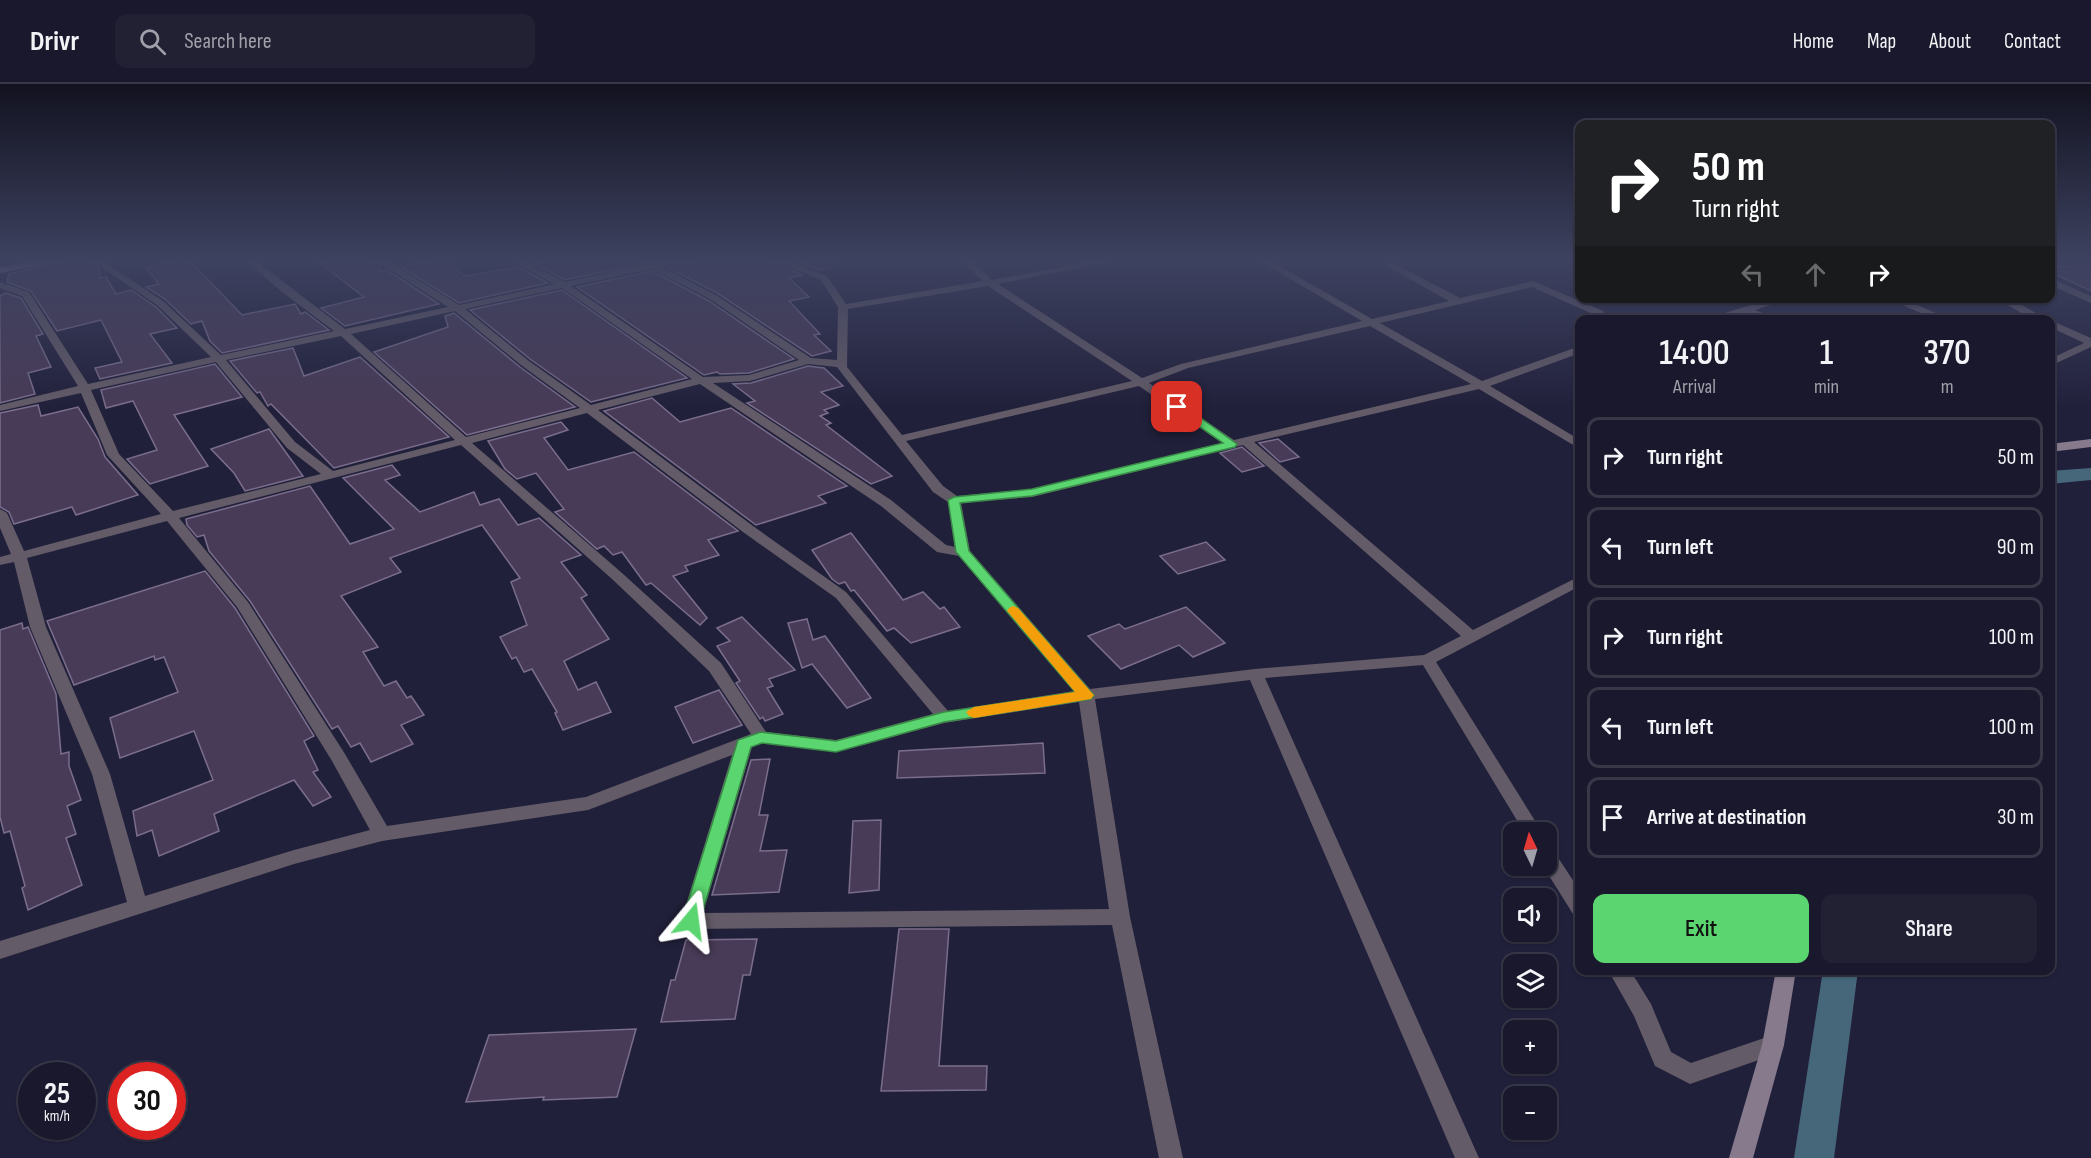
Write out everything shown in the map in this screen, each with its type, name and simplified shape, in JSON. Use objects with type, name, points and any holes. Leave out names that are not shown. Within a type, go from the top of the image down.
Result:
[{"type":"street","points":[[36,310],[84,387],[113,455],[170,516],[243,605],[339,758],[382,834]]},
{"type":"street","points":[[168,310],[218,358],[291,445],[329,474]]},
{"type":"street","points":[[313,310],[344,333],[716,667],[753,740],[691,921],[1120,917]]},
{"type":"street","points":[[0,408],[84,387],[447,310]]},
{"type":"street","points":[[460,310],[588,410],[841,595],[944,717]]},
{"type":"street","points":[[597,310],[886,503],[942,549],[963,552]]},
{"type":"street","points":[[732,310],[808,361]]},
{"type":"street","points":[[843,310],[842,364],[938,489],[954,500],[1032,493],[1481,385],[1575,351]]},
{"type":"street","points":[[1030,310],[1238,443],[1472,637]]},
{"type":"street","points":[[1347,310],[1575,439]]},
{"type":"street","points":[[899,439],[1141,382],[1185,366],[1424,310]]},
{"type":"street","points":[[1726,315],[1746,310]]},
{"type":"street","points":[[1746,310],[1760,315]]},
{"type":"street","points":[[2055,325],[2091,343]]},
{"type":"street","points":[[2055,361],[2091,343]]},
{"type":"street","points":[[2055,354],[2063,357]]},
{"type":"street","points":[[0,561],[329,474],[703,380],[750,378],[808,361],[842,364]]},
{"type":"street","points":[[2055,447],[2091,443]]},
{"type":"street","points":[[954,500],[963,552],[1086,695],[1120,917],[1171,1158]]},
{"type":"street","points":[[0,513],[19,556],[38,627],[101,774],[138,907]]},
{"type":"street","points":[[0,950],[294,857],[382,834],[588,802],[753,740],[836,746],[944,717],[1086,695],[1255,674],[1427,660],[1575,583]]},
{"type":"street","points":[[1427,660],[1527,822]]},
{"type":"street","points":[[1255,674],[1467,1158]]},
{"type":"street","points":[[1557,872],[1575,900]]},
{"type":"street","points":[[1621,975],[1642,1011],[1663,1059],[1690,1074],[1773,1045]]},
{"type":"street","points":[[1741,1158],[1773,1045],[1785,975]]},
{"type":"building","points":[[0,310],[28,310],[43,334],[36,336],[51,367],[28,373],[35,394],[0,403]]},
{"type":"building","points":[[43,310],[159,310],[177,328],[150,334],[172,363],[100,379],[95,368],[122,362],[101,320],[57,331]]},
{"type":"building","points":[[177,310],[237,310],[242,315],[266,310],[299,310],[301,314],[305,312],[329,330],[222,353],[210,341],[202,321],[191,324]]},
{"type":"building","points":[[324,310],[413,310],[345,326]]},
{"type":"building","points":[[470,310],[591,310],[687,378],[591,402],[530,359]]},
{"type":"building","points":[[610,310],[722,310],[794,359],[749,373],[720,374],[717,372],[704,375]]},
{"type":"building","points":[[743,310],[798,310],[820,334],[814,335],[831,351],[812,356]]},
{"type":"building","points":[[454,313],[520,367],[575,407],[467,435],[374,352],[448,327],[445,316]]},
{"type":"building","points":[[293,348],[304,376],[360,357],[449,437],[334,468],[271,404],[268,406],[260,392],[257,393],[230,361]]},
{"type":"building","points":[[215,364],[242,397],[174,415],[208,466],[150,484],[127,459],[157,450],[133,401],[106,408],[101,390]]},
{"type":"building","points":[[808,366],[824,368],[843,386],[821,392],[839,405],[824,410],[828,413],[820,416],[831,423],[826,425],[892,476],[871,484],[747,403],[755,401],[733,384],[751,383]]},
{"type":"building","points":[[652,398],[680,422],[731,408],[847,486],[818,496],[826,503],[756,525],[604,411]]},
{"type":"building","points":[[38,405],[41,416],[78,407],[98,439],[105,457],[138,495],[76,515],[72,507],[14,524],[9,512],[0,507],[0,413]]},
{"type":"building","points":[[561,422],[568,430],[544,438],[568,470],[634,452],[738,531],[708,540],[719,555],[685,566],[688,571],[673,576],[707,618],[700,625],[651,583],[646,585],[622,552],[613,555],[604,546],[597,549],[555,512],[564,509],[536,473],[517,479],[505,469],[488,441]]},
{"type":"building","points":[[269,429],[303,476],[245,491],[234,473],[211,449]]},
{"type":"building","points":[[1278,439],[1299,457],[1280,462],[1259,443]]},
{"type":"building","points":[[1242,447],[1264,466],[1242,472],[1220,453]]},
{"type":"building","points":[[392,465],[400,475],[385,480],[420,512],[474,492],[480,505],[499,499],[518,525],[539,518],[581,555],[561,562],[587,595],[581,598],[609,639],[564,661],[578,690],[596,682],[611,712],[563,730],[555,713],[557,712],[532,669],[524,672],[516,657],[512,659],[500,637],[527,625],[511,582],[520,578],[482,525],[390,558],[401,572],[341,596],[378,647],[363,652],[384,686],[396,681],[407,698],[411,696],[424,715],[401,725],[413,744],[371,762],[360,743],[351,747],[338,726],[332,729],[250,601],[209,551],[204,535],[197,537],[187,525],[186,519],[310,486],[350,544],[394,529],[343,478]]},
{"type":"building","points":[[851,533],[903,600],[923,592],[940,609],[944,607],[960,627],[911,643],[894,628],[887,631],[854,590],[851,591],[845,582],[839,584],[832,579],[812,550]]},
{"type":"building","points":[[1206,542],[1225,560],[1178,574],[1160,556]]},
{"type":"building","points":[[205,571],[235,608],[314,736],[304,741],[318,770],[313,772],[331,797],[313,806],[294,780],[214,814],[219,831],[159,856],[152,830],[137,836],[133,811],[213,780],[194,731],[120,758],[110,718],[178,692],[164,657],[155,660],[154,656],[74,685],[47,621]]},
{"type":"building","points":[[1186,607],[1225,643],[1193,657],[1179,645],[1121,669],[1088,636],[1119,624],[1125,629]]},
{"type":"building","points":[[742,617],[795,670],[769,679],[773,686],[767,688],[783,714],[765,721],[763,717],[760,719],[736,683],[740,681],[717,646],[730,641],[717,628]]},
{"type":"building","points":[[807,619],[813,640],[825,636],[871,698],[847,708],[812,664],[802,668],[788,623]]},
{"type":"building","points":[[22,623],[23,629],[28,627],[56,694],[61,754],[69,752],[69,766],[81,800],[67,806],[76,834],[66,838],[82,885],[28,910],[22,888],[25,886],[10,831],[4,833],[0,817],[0,630]]},
{"type":"building","points":[[719,690],[742,725],[693,743],[675,707]]},
{"type":"building","points":[[1043,743],[1045,773],[897,778],[899,751]]},
{"type":"building","points":[[770,759],[759,815],[768,815],[760,851],[787,850],[779,892],[712,895],[751,760]]},
{"type":"building","points":[[881,820],[879,890],[849,893],[853,821]]},
{"type":"building","points":[[899,929],[949,929],[939,1066],[987,1066],[986,1090],[881,1091]]},
{"type":"building","points":[[757,939],[750,975],[743,975],[735,1019],[661,1022],[671,980],[675,980],[686,940]]},
{"type":"building","points":[[636,1029],[617,1097],[543,1100],[544,1097],[466,1102],[489,1035]]},
{"type":"waterway","points":[[2055,478],[2091,474]]},
{"type":"waterway","points":[[1814,1158],[1840,975]]},
{"type":"slow traffic","points":[[974,712],[1086,695],[1013,611]]},
{"type":"route","points":[[691,921],[744,744],[761,737],[836,746],[944,717],[1086,695],[963,552],[954,500],[1032,493],[1232,444],[1177,407]]}]
